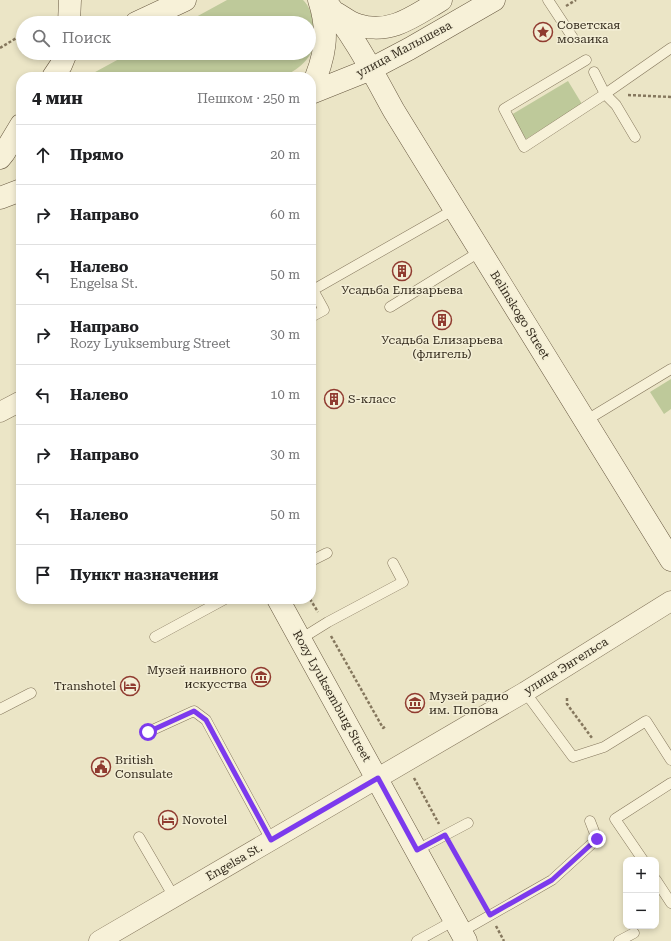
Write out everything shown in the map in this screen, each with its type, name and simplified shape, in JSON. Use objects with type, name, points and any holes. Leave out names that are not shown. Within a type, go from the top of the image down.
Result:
[{"type":"main road","points":[[69,16],[70,0]]},
{"type":"main road","points":[[151,16],[185,0]]},
{"type":"main road","points":[[316,78],[321,67],[326,31],[319,0]]},
{"type":"main road","name":"улица Малышева","points":[[330,7],[357,25],[387,28],[397,25],[441,0]]},
{"type":"main road","name":"улица Малышева","points":[[316,91],[372,69],[494,0]]},
{"type":"main road","name":"Belinskogo Street","points":[[330,7],[372,69],[394,111],[671,560]]},
{"type":"main road","points":[[60,65],[69,60]]},
{"type":"main road","points":[[0,158],[16,134]]},
{"type":"main road","points":[[0,198],[16,192]]},
{"type":"main road","name":"Rozy Lyuksemburg Street","points":[[281,604],[299,640],[378,778],[460,931]]},
{"type":"street","points":[[0,412],[16,404]]},
{"type":"street","name":"улица Энгельса","points":[[378,778],[525,692],[671,600]]},
{"type":"street","name":"Engelsa St.","points":[[174,897],[378,778]]},
{"type":"street","points":[[99,941],[174,897]]},
{"type":"lane","points":[[548,0],[573,38]]},
{"type":"lane","points":[[586,60],[504,109],[524,147],[605,94],[671,48]]},
{"type":"lane","points":[[594,72],[605,94],[616,105],[635,137]]},
{"type":"lane","points":[[316,288],[455,209]]},
{"type":"lane","points":[[390,307],[481,251]]},
{"type":"lane","points":[[316,295],[324,310],[316,314]]},
{"type":"lane","points":[[585,421],[671,369]]},
{"type":"lane","points":[[316,558],[327,553]]},
{"type":"lane","points":[[299,640],[325,624],[403,582],[393,563]]},
{"type":"lane","points":[[155,637],[216,604]]},
{"type":"lane","points":[[525,692],[573,757],[604,747],[646,721],[671,760]]},
{"type":"lane","points":[[0,710],[31,693]]},
{"type":"lane","points":[[148,732],[194,711],[206,720],[271,840]]},
{"type":"lane","points":[[641,857],[616,819],[671,783]]},
{"type":"lane","points":[[417,941],[460,931],[552,880],[597,839],[590,821]]},
{"type":"lane","points":[[417,850],[468,823]]},
{"type":"lane","points":[[139,837],[174,897]]},
{"type":"lane","points":[[659,885],[671,903]]},
{"type":"lane","points":[[619,941],[634,933]]},
{"type":"path","points":[[0,48],[16,38]]},
{"type":"path","points":[[605,94],[671,97]]},
{"type":"path","points":[[313,604],[383,728],[386,726]]},
{"type":"path","points":[[566,698],[567,704],[593,740]]},
{"type":"path","points":[[415,776],[413,779],[504,941]]},
{"type":"green space","points":[[227,0],[303,0],[312,16],[198,16]]},
{"type":"green space","points":[[117,60],[306,60],[292,72],[95,72]]},
{"type":"green space","points":[[568,81],[582,104],[526,139],[511,115]]},
{"type":"green space","points":[[671,379],[671,409],[664,414],[650,392]]},
{"type":"place","name":"Советская мозаика","points":[[543,32]]},
{"type":"place","name":"Усадьба Елизарьева","points":[[402,271]]},
{"type":"place","name":"Усадьба Елизарьева (флигель)","points":[[442,320]]},
{"type":"place","name":"S-класс","points":[[334,399]]},
{"type":"place","name":"Музей наивного искусства","points":[[261,677]]},
{"type":"place","name":"Transhotel","points":[[130,686]]},
{"type":"place","name":"Музей радио им. Попова","points":[[415,703]]},
{"type":"place","name":"British Consulate","points":[[101,767]]},
{"type":"place","name":"Novotel","points":[[168,820]]},
{"type":"route","points":[[148,732],[194,711],[206,720],[271,840],[378,778],[417,850],[445,835],[490,915],[552,880],[597,839]]}]
